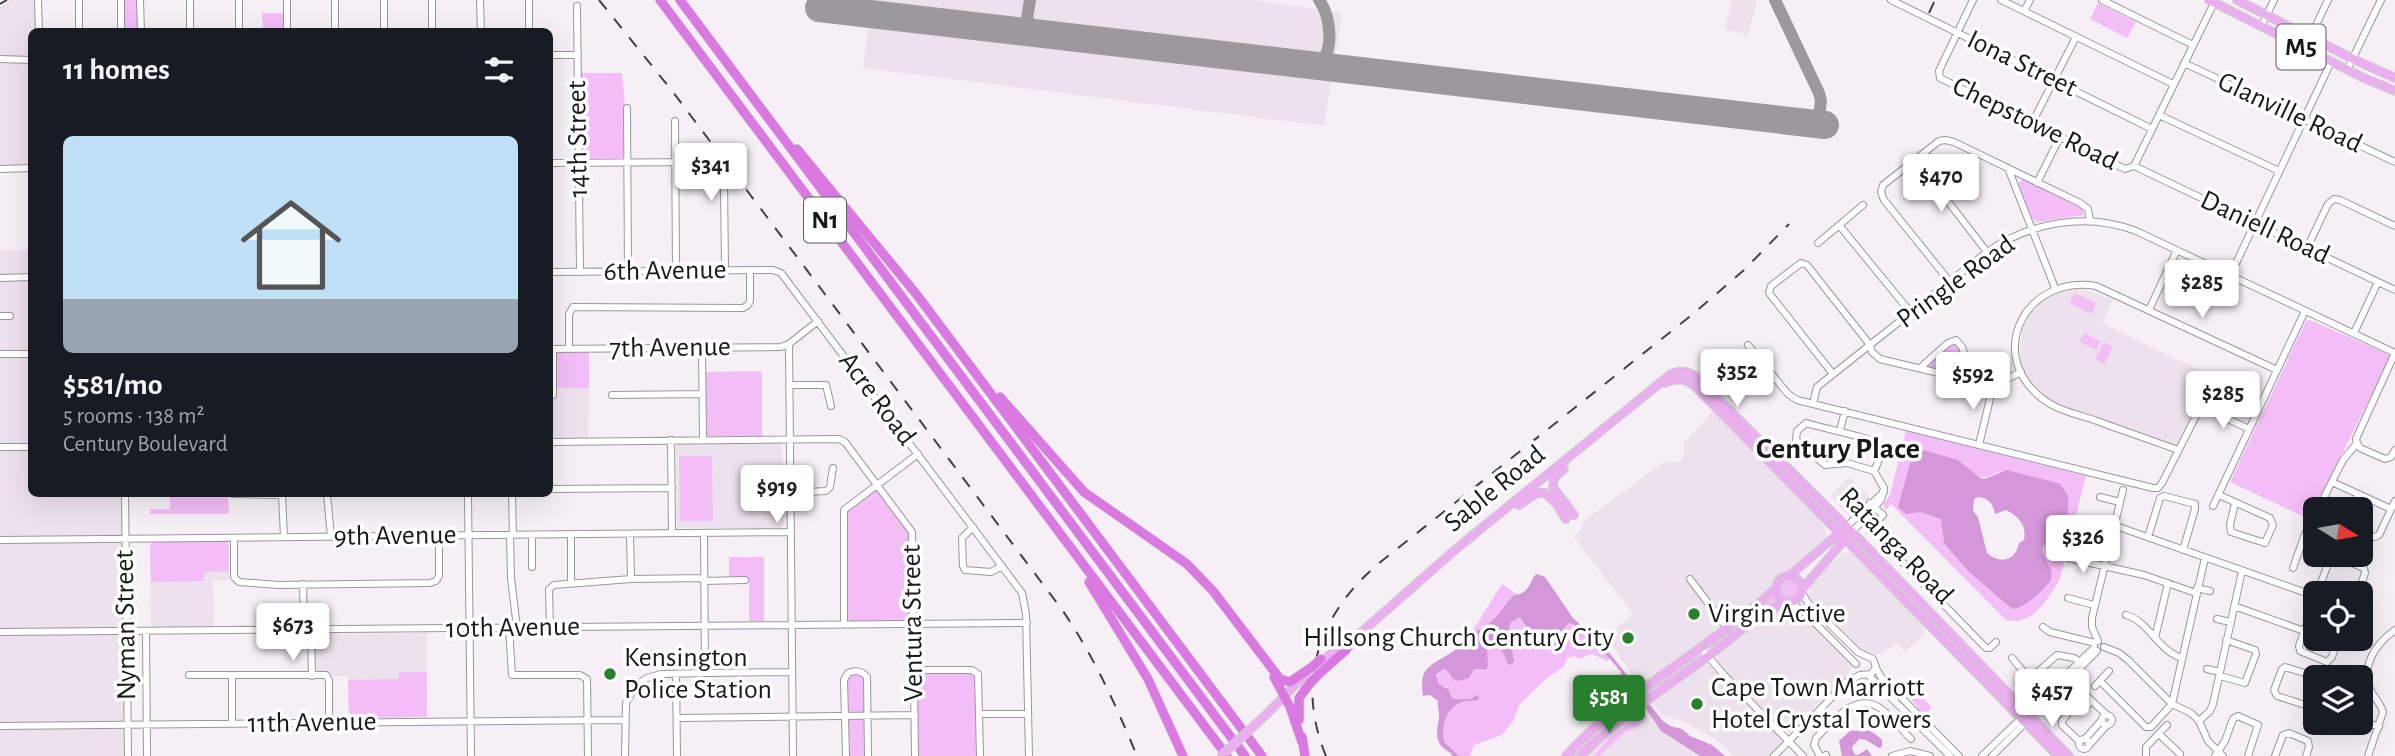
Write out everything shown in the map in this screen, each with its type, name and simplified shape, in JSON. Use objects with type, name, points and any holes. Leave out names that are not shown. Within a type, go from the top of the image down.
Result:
[{"type":"highway","name":"N1","points":[[660,0],[1227,756]]},
{"type":"highway","name":"N1","points":[[680,0],[1245,756]]},
{"type":"highway","points":[[740,81],[876,243],[1262,756]]},
{"type":"highway","points":[[957,349],[1084,492],[1171,552],[1196,573],[1213,591],[1263,659],[1284,681],[1295,680],[1317,669],[1346,650],[1353,640]]},
{"type":"highway","points":[[990,440],[1092,586],[1136,656],[1183,756]]},
{"type":"highway","points":[[1263,659],[1283,699],[1304,752]]},
{"type":"highway","points":[[1304,752],[1298,704],[1302,691],[1317,669]]},
{"type":"main road","name":"M5","points":[[2237,0],[2395,78]]},
{"type":"main road","name":"M5","points":[[2211,1],[2347,71],[2395,91]]},
{"type":"main road","name":"Sable Road","points":[[1353,640],[1487,524],[1677,371],[1686,376]]},
{"type":"main road","name":"Ratanga Road","points":[[1686,376],[1816,509],[1846,533]]},
{"type":"main road","name":"Ratanga Road","points":[[1686,376],[1698,379],[2026,718],[2058,756]]},
{"type":"main road","points":[[1487,524],[1496,522],[1540,492],[1549,496],[1570,517],[1553,487],[1554,479],[1596,443],[1609,426]]},
{"type":"main road","points":[[1814,555],[1825,542],[1828,532],[1816,509]]},
{"type":"main road","points":[[1568,754],[1643,690],[1766,599],[1780,579],[1789,576],[1846,533]]},
{"type":"main road","points":[[1581,756],[1641,705],[1761,615],[1796,599],[1846,533]]},
{"type":"main road","points":[[1789,576],[1798,580],[1801,590]]},
{"type":"main road","points":[[1776,587],[1778,597],[1787,602]]},
{"type":"main road","name":"Sable Road","points":[[1221,756],[1346,640],[1361,631]]},
{"type":"main road","name":"Ratanga Road","points":[[2026,718],[2069,756]]},
{"type":"main road","points":[[1568,754],[1577,754],[1599,739]]},
{"type":"street","points":[[38,0],[38,28]]},
{"type":"street","points":[[79,0],[79,28]]},
{"type":"street","points":[[121,0],[121,28]]},
{"type":"street","points":[[141,0],[141,28]]},
{"type":"street","points":[[190,0],[190,28]]},
{"type":"street","points":[[239,0],[239,28]]},
{"type":"street","points":[[287,0],[287,28]]},
{"type":"street","points":[[335,0],[335,28]]},
{"type":"street","points":[[384,0],[384,28]]},
{"type":"street","points":[[432,0],[432,28]]},
{"type":"street","points":[[480,0],[481,28]]},
{"type":"street","points":[[529,0],[529,28]]},
{"type":"street","name":"Iona Street","points":[[1891,0],[2152,129]]},
{"type":"street","points":[[1957,32],[1973,0]]},
{"type":"street","points":[[2001,0],[2173,84]]},
{"type":"street","points":[[2024,11],[2030,0]]},
{"type":"street","points":[[2102,0],[2193,45]]},
{"type":"street","points":[[2261,27],[2274,0]]},
{"type":"street","points":[[2310,38],[2328,0]]},
{"type":"street","points":[[2347,71],[2381,0]]},
{"type":"street","points":[[2134,166],[2193,45],[2211,1]]},
{"type":"street","name":"14th Street","points":[[577,6],[580,272]]},
{"type":"street","name":"Chepstowe Road","points":[[1957,32],[1938,74],[1942,79],[2125,169],[2134,166]]},
{"type":"street","points":[[2032,123],[2076,37]]},
{"type":"street","points":[[553,55],[578,55]]},
{"type":"street","points":[[0,59],[28,60]]},
{"type":"street","points":[[2230,276],[2331,62]]},
{"type":"street","name":"Glanville Road","points":[[2184,64],[2395,162]]},
{"type":"street","points":[[626,108],[628,271]]},
{"type":"street","points":[[2159,115],[2279,171]]},
{"type":"street","points":[[676,121],[676,271]]},
{"type":"street","points":[[2037,183],[2060,138]]},
{"type":"street","points":[[1950,282],[1884,200],[1881,192],[1884,185],[1939,141],[1945,140],[2008,168],[2087,207],[2090,221]]},
{"type":"street","points":[[1916,160],[1987,252]]},
{"type":"street","points":[[553,163],[706,162]]},
{"type":"street","name":"Daniell Road","points":[[2134,166],[2395,290]]},
{"type":"street","points":[[0,169],[28,168]]},
{"type":"street","points":[[2008,168],[2055,288]]},
{"type":"street","points":[[724,180],[725,270]]},
{"type":"street","points":[[2307,248],[2328,204],[2334,199],[2395,226]]},
{"type":"street","points":[[1818,243],[1863,205]]},
{"type":"street","name":"Pringle Road","points":[[1813,404],[1816,389],[1833,374],[1987,252],[2031,229],[2059,223],[2090,221],[2127,228],[2395,353]]},
{"type":"street","points":[[1839,225],[1911,313]]},
{"type":"street","points":[[2149,310],[2177,250]]},
{"type":"street","points":[[1833,374],[1769,293],[1771,286],[1803,262],[1880,359],[1993,386],[2021,372]]},
{"type":"street","points":[[569,349],[569,314],[573,307],[743,308],[750,300],[750,270]]},
{"type":"street","name":"6th Avenue","points":[[553,272],[780,272]]},
{"type":"street","name":"Acre Road","points":[[780,272],[1022,595],[1027,622],[1029,756]]},
{"type":"street","points":[[0,278],[28,277]]},
{"type":"street","points":[[2354,333],[2378,282]]},
{"type":"street","points":[[2178,450],[2055,407],[2035,393],[2021,372],[2015,346],[2022,318],[2037,300],[2055,288],[2070,284],[2096,286],[2277,370]]},
{"type":"street","points":[[2213,506],[2305,311]]},
{"type":"street","points":[[0,316],[10,316]]},
{"type":"street","points":[[793,756],[789,344],[818,321]]},
{"type":"street","points":[[1920,368],[1948,343],[1956,340],[1962,347],[1973,381]]},
{"type":"street","name":"7th Avenue","points":[[553,349],[781,347],[789,344]]},
{"type":"street","points":[[1748,345],[1788,394],[1797,400],[2153,488],[2158,488],[2162,483],[2200,408],[2249,429]]},
{"type":"street","points":[[702,348],[703,440]]},
{"type":"street","points":[[2395,353],[2356,439],[2359,447],[2385,459],[2391,457],[2395,450]]},
{"type":"street","points":[[0,354],[28,354]]},
{"type":"street","points":[[1724,356],[1748,362],[1761,361]]},
{"type":"street","points":[[789,385],[826,385],[831,406]]},
{"type":"street","points":[[1979,445],[1993,386]]},
{"type":"street","points":[[612,395],[702,394]]},
{"type":"street","points":[[1840,430],[1845,411]]},
{"type":"street","points":[[1846,533],[1872,505],[1881,500],[1884,492],[1874,471],[1881,453],[1878,443],[1840,430],[1804,424],[1797,430],[1795,438],[1825,465],[1847,463],[1874,471]]},
{"type":"street","points":[[553,442],[790,439]]},
{"type":"street","name":"Ventura Street","points":[[790,439],[841,440],[912,531],[915,756]]},
{"type":"street","points":[[671,440],[672,533]]},
{"type":"street","points":[[2323,497],[2343,460],[2357,443]]},
{"type":"street","points":[[0,447],[28,447]]},
{"type":"street","points":[[844,625],[843,513],[918,454]]},
{"type":"street","points":[[790,494],[826,491],[830,487],[833,468]]},
{"type":"street","points":[[2332,481],[2393,505],[2377,541],[2373,539]]},
{"type":"street","points":[[553,489],[672,488]]},
{"type":"street","points":[[2097,646],[2092,622],[2123,491]]},
{"type":"street","points":[[2219,495],[2272,520],[2273,525],[2265,542],[2231,532],[2235,503]]},
{"type":"street","points":[[2148,537],[2160,498],[2164,496],[2194,504],[2195,509],[2183,550]]},
{"type":"street","name":"Nyman Street","points":[[125,497],[128,756]]},
{"type":"street","points":[[282,497],[284,537]]},
{"type":"street","points":[[327,497],[331,537]]},
{"type":"street","points":[[468,497],[471,756]]},
{"type":"street","points":[[512,497],[513,628],[510,673],[516,676],[585,677],[588,756]]},
{"type":"street","points":[[2100,498],[2120,502]]},
{"type":"street","points":[[1872,505],[1883,515],[1872,526],[1875,534],[1986,648],[1996,642]]},
{"type":"street","points":[[973,527],[962,538],[962,566],[965,570],[991,572],[1002,566]]},
{"type":"street","points":[[2095,527],[2148,537],[2303,591]]},
{"type":"street","name":"9th Avenue","points":[[0,540],[791,532]]},
{"type":"street","points":[[704,533],[705,673]]},
{"type":"street","points":[[570,534],[571,583]]},
{"type":"street","points":[[630,534],[631,579]]},
{"type":"street","points":[[532,535],[532,567]]},
{"type":"street","points":[[234,538],[234,575],[237,580],[303,584],[433,583],[439,576],[439,536]]},
{"type":"street","points":[[2293,568],[2303,540]]},
{"type":"street","points":[[2321,581],[2330,559],[2334,556],[2364,568],[2362,581]]},
{"type":"street","points":[[2068,558],[2143,575],[2197,591],[2210,591]]},
{"type":"street","points":[[2109,671],[2098,683],[2146,727],[2151,727],[2172,704],[2205,558]]},
{"type":"street","points":[[2199,721],[2212,708],[2242,571]]},
{"type":"street","points":[[550,628],[549,589],[554,585],[631,579],[744,580]]},
{"type":"street","points":[[1690,579],[1726,626]]},
{"type":"street","points":[[2155,638],[2168,583]]},
{"type":"street","points":[[303,584],[312,676]]},
{"type":"street","points":[[1801,590],[1808,603],[1864,656],[1873,659],[1881,677],[1959,756]]},
{"type":"street","points":[[2068,598],[2095,605]]},
{"type":"street","points":[[1787,602],[1802,610],[1950,756]]},
{"type":"street","points":[[2234,606],[2303,631]]},
{"type":"street","points":[[2126,615],[2136,618],[2170,653],[2182,658]]},
{"type":"street","points":[[2217,619],[2230,622]]},
{"type":"street","name":"10th Avenue","points":[[0,632],[1027,622]]},
{"type":"street","points":[[2043,627],[2050,632],[2119,653],[2172,704],[2188,711],[2199,721],[2205,737],[2219,754],[2233,719],[2241,716],[2254,721],[2258,726],[2248,756]]},
{"type":"street","points":[[2368,756],[2383,711],[2370,687],[2368,667],[2379,643],[2395,630]]},
{"type":"street","points":[[146,632],[147,756]]},
{"type":"street","points":[[2303,634],[2300,651],[2327,662],[2334,651]]},
{"type":"street","points":[[2207,669],[2245,683],[2256,654],[2255,650],[2226,640]]},
{"type":"street","points":[[2065,679],[2097,646]]},
{"type":"street","points":[[1992,756],[2097,646]]},
{"type":"street","points":[[1701,648],[1795,746],[1801,756]]},
{"type":"street","points":[[2012,658],[2027,676],[2032,677],[2059,654],[2079,662]]},
{"type":"street","points":[[1774,756],[1848,681],[1858,659],[1864,656]]},
{"type":"street","points":[[2303,672],[2285,667],[2274,691],[2277,696],[2303,704]]},
{"type":"street","points":[[1848,681],[1876,668]]},
{"type":"street","points":[[914,670],[975,671],[980,678],[980,756]]},
{"type":"street","points":[[625,756],[628,697],[636,685],[654,675],[792,672]]},
{"type":"street","points":[[846,756],[844,678],[848,673],[855,672],[864,673],[867,677],[868,756]]},
{"type":"street","points":[[676,674],[677,756]]},
{"type":"street","points":[[190,675],[326,676],[329,723]]},
{"type":"street","points":[[232,676],[232,723]]},
{"type":"street","points":[[2065,679],[2104,720],[2085,743]]},
{"type":"street","points":[[1819,755],[1814,743],[1816,738],[1852,705],[1878,706],[1911,739]]},
{"type":"street","points":[[980,714],[1028,714]]},
{"type":"street","points":[[677,718],[915,715]]},
{"type":"street","points":[[2067,715],[2062,724],[2085,743],[2095,756]]},
{"type":"street","points":[[1982,756],[2026,718]]},
{"type":"street","name":"11th Avenue","points":[[0,726],[625,720]]},
{"type":"street","points":[[2146,756],[2146,747],[2167,725]]},
{"type":"street","points":[[2373,725],[2379,727]]},
{"type":"street","points":[[2275,756],[2286,733],[2308,741],[2305,756]]},
{"type":"street","points":[[2159,734],[2180,754]]},
{"type":"street","points":[[1892,756],[1910,751],[1930,756]]},
{"type":"shaded area","points":[[11,0],[38,0],[39,28],[28,28],[28,168],[0,169],[0,7]]},
{"type":"shaded area","points":[[123,0],[139,0],[139,28],[123,28]]},
{"type":"shaded area","points":[[871,0],[1251,0],[1340,12],[1341,21],[1324,126],[863,68]]},
{"type":"shaded area","points":[[1732,0],[1757,0],[1748,35],[1725,29]]},
{"type":"shaded area","points":[[2098,3],[2136,22],[2127,38],[2090,19]]},
{"type":"shaded area","points":[[262,13],[285,13],[285,28],[263,28]]},
{"type":"shaded area","points":[[580,73],[622,73],[625,106],[623,160],[581,159]]},
{"type":"shaded area","points":[[2023,179],[2082,208],[2084,215],[2037,222],[2032,218],[2017,185]]},
{"type":"shaded area","points":[[0,250],[28,250],[28,497],[125,497],[128,756],[0,756]]},
{"type":"shaded area","points":[[2070,289],[2084,290],[2113,299],[2102,323],[2209,375],[2177,447],[2054,404],[2028,380],[2021,362],[2023,328],[2043,299]]},
{"type":"shaded area","points":[[2075,293],[2096,303],[2092,314],[2070,304]]},
{"type":"shaded area","points":[[2310,320],[2388,354],[2390,359],[2320,497],[2303,497],[2303,516],[2230,482],[2306,321]]},
{"type":"shaded area","points":[[2084,333],[2101,341],[2097,350],[2079,342]]},
{"type":"shaded area","points":[[1952,342],[1957,342],[1968,373],[1964,377],[1929,368],[1927,365]]},
{"type":"shaded area","points":[[2104,342],[2113,347],[2104,364],[2095,359]]},
{"type":"shaded area","points":[[553,349],[589,349],[588,441],[553,442]]},
{"type":"shaded area","points":[[553,349],[589,349],[589,388],[553,388]]},
{"type":"shaded area","points":[[704,372],[762,373],[762,436],[706,436]]},
{"type":"shaded area","points":[[1714,410],[1824,525],[1826,542],[1798,568],[1777,576],[1765,597],[1642,689],[1606,636],[1633,614],[1573,536],[1580,532],[1585,520],[1664,462],[1674,463],[1682,459],[1685,450],[1683,444]]},
{"type":"shaded area","points":[[1906,431],[2086,476],[2060,579],[2038,610],[2015,621],[2006,620],[1891,504],[1885,510],[1884,504],[1890,495]],"holes":[[[1962,463],[1980,477],[2001,471],[2064,519],[2065,524],[2060,532],[2044,543],[2043,557],[2012,609],[1968,571],[1944,543],[1942,519],[1920,512]]]},
{"type":"shaded area","points":[[779,443],[782,447],[781,493],[784,524],[780,528],[677,528],[676,447],[679,444]]},
{"type":"shaded area","points":[[1919,449],[1958,460],[1984,479],[2007,470],[2060,484],[2068,499],[2067,517],[2064,519],[2066,524],[2043,548],[2052,575],[2038,594],[2022,606],[2012,609],[1968,571],[1944,543],[1941,519],[1920,512],[1906,514],[1898,507],[1913,453]],"holes":[[[1978,497],[1987,500],[1995,514],[2006,510],[2023,525],[2024,540],[2019,543],[2014,554],[2006,559],[1996,559],[1987,553],[1978,517],[1973,511],[1974,499]]]},
{"type":"shaded area","points":[[679,456],[712,456],[713,521],[680,521]]},
{"type":"shaded area","points":[[1849,477],[1870,498],[1852,519],[1830,496]]},
{"type":"shaded area","points":[[873,490],[877,490],[910,533],[911,617],[906,622],[851,623],[846,616],[844,517],[848,508]]},
{"type":"shaded area","points":[[170,497],[228,497],[229,514],[150,514],[150,509],[170,509]]},
{"type":"shaded area","points":[[153,542],[229,544],[229,580],[213,581],[214,627],[154,627],[151,624],[150,546]]},
{"type":"shaded area","points":[[153,542],[226,542],[229,544],[229,571],[204,572],[204,581],[151,582],[150,546]]},
{"type":"shaded area","points":[[1850,552],[1925,625],[1923,635],[1905,651],[1897,644],[1877,655],[1859,650],[1813,604],[1808,595],[1811,583],[1842,553]]},
{"type":"shaded area","points":[[729,557],[764,557],[764,621],[749,621],[749,579],[729,579]]},
{"type":"shaded area","points":[[1537,574],[1545,577],[1573,618],[1605,647],[1662,720],[1712,745],[1725,756],[1700,756],[1661,731],[1631,686],[1620,682],[1621,672],[1573,624],[1569,623],[1559,634],[1558,652],[1554,654],[1555,637],[1543,629],[1527,629],[1520,617],[1511,622],[1509,628],[1514,661],[1511,665],[1501,649],[1494,644],[1487,650],[1486,670],[1474,669],[1469,678],[1458,681],[1444,669],[1436,675],[1438,683],[1449,690],[1452,699],[1479,696],[1478,700],[1455,706],[1446,717],[1444,741],[1459,756],[1452,756],[1445,750],[1437,734],[1438,701],[1430,695],[1423,696],[1425,672],[1455,650],[1470,632],[1490,623],[1514,595],[1525,591]]},
{"type":"shaded area","points":[[1788,579],[1795,582],[1798,589],[1795,596],[1788,599],[1781,596],[1778,589],[1781,582]]},
{"type":"shaded area","points":[[1502,584],[1518,595],[1514,595],[1489,624],[1472,632]]},
{"type":"shaded area","points":[[1773,592],[1780,602],[1710,652],[1710,644]]},
{"type":"shaded area","points":[[1784,608],[1798,614],[1828,639],[1852,666],[1848,675],[1825,701],[1817,703],[1814,711],[1790,733],[1717,662],[1718,653],[1764,617]]},
{"type":"shaded area","points":[[1520,617],[1525,627],[1543,629],[1555,637],[1553,648],[1558,652],[1559,634],[1569,623],[1573,623],[1610,659],[1607,661],[1592,654],[1578,659],[1575,656],[1567,658],[1564,667],[1548,677],[1519,705],[1514,720],[1502,735],[1474,745],[1470,756],[1459,756],[1444,740],[1443,723],[1450,708],[1471,699],[1452,699],[1446,687],[1438,684],[1436,676],[1444,669],[1448,670],[1455,681],[1475,669],[1487,669],[1487,650],[1494,644],[1501,649],[1506,660],[1514,661],[1509,628],[1511,622]]},
{"type":"shaded area","points":[[427,633],[427,717],[349,718],[348,676],[331,676],[331,673],[318,673],[315,670],[315,637],[318,634]]},
{"type":"shaded area","points":[[1699,654],[1702,656],[1578,756],[1569,756],[1608,719]]},
{"type":"shaded area","points":[[1702,664],[1709,665],[1752,711],[1784,740],[1769,756],[1734,756],[1717,740],[1682,721],[1661,714],[1652,702]]},
{"type":"shaded area","points":[[399,672],[427,672],[427,717],[349,718],[348,680],[399,679]]},
{"type":"shaded area","points":[[864,673],[868,756],[846,756],[846,675]]},
{"type":"shaded area","points":[[917,674],[976,674],[978,756],[917,756]]},
{"type":"shaded area","points":[[1915,692],[1931,707],[1929,712],[1921,712],[1910,697]]},
{"type":"shaded area","points":[[1646,707],[1661,731],[1700,756],[1584,756],[1603,738]]},
{"type":"shaded area","points":[[1643,711],[1647,719],[1632,730],[1630,728],[1599,756],[1594,756],[1608,739]]},
{"type":"shaded area","points":[[1852,729],[1873,732],[1882,740],[1882,747],[1859,739],[1852,747],[1854,754],[1858,755],[1867,749],[1872,756],[1842,756],[1839,741]]},
{"type":"taxiway","points":[[827,0],[832,7],[842,11]]},
{"type":"taxiway","points":[[1008,30],[1019,30],[1026,25],[1030,0]]},
{"type":"taxiway","points":[[1307,65],[1320,63],[1328,49],[1328,23],[1319,0]]},
{"type":"taxiway","points":[[1775,0],[1819,93],[1821,101],[1818,124]]},
{"type":"taxiway","points":[[1028,19],[1030,28],[1041,34]]},
{"type":"taxiway","points":[[1326,54],[1329,64],[1340,69]]},
{"type":"runway","points":[[819,8],[1825,125]]},
{"type":"railway","points":[[0,4],[7,0]]},
{"type":"railway","points":[[599,0],[673,92],[1063,611],[1104,682],[1137,756]]},
{"type":"railway","points":[[1929,13],[1935,0]]},
{"type":"railway","points":[[1326,756],[1317,728],[1313,700],[1314,673],[1319,648],[1329,624],[1343,601],[1361,580],[1693,314],[1744,270],[1789,224]]},
{"type":"place","name":"Virgin Active","points":[[1694,614]]},
{"type":"place","name":"Hillsong Church Century City","points":[[1628,638]]},
{"type":"place","name":"Kensington Police Station","points":[[610,674]]},
{"type":"place","name":"Cape Town Marriott Hotel Crystal Towers","points":[[1697,704]]},
{"type":"district","name":"Century Place","points":[[1838,449]]}]
